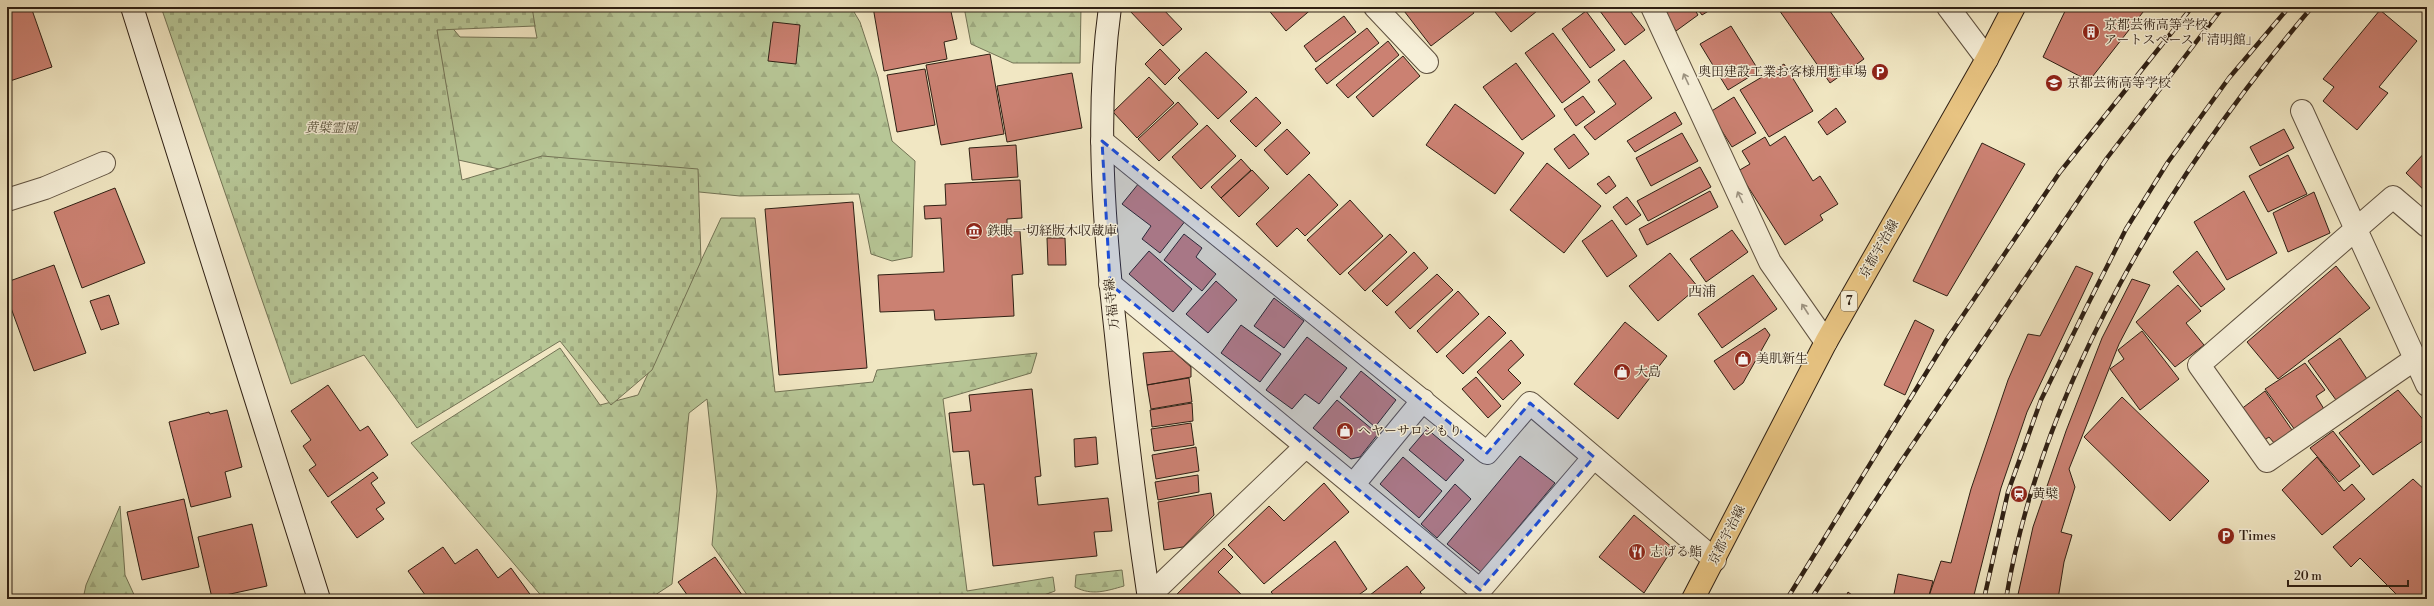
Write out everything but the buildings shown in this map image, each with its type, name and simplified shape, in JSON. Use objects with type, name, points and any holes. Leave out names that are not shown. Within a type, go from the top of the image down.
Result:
[{"type":"main road","name":"京都宇治線","points":[[1693,599],[1715,560],[1826,342],[1987,60],[2014,7]]},
{"type":"street","points":[[132,7],[319,599]]},
{"type":"street","name":"万福寺線","points":[[1110,7],[1103,81],[1102,140],[1110,284],[1126,435],[1149,598]]},
{"type":"street","points":[[1375,7],[1427,62]]},
{"type":"street","points":[[1652,7],[1770,262],[1826,342]]},
{"type":"street","points":[[1948,7],[1987,60]]},
{"type":"street","points":[[2302,111],[2427,385]]},
{"type":"street","points":[[1102,140],[1488,453],[1530,404],[1715,560]]},
{"type":"street","points":[[7,200],[45,188],[104,163]]},
{"type":"street","points":[[2415,359],[2267,461],[2199,365],[2393,197],[2427,226]]},
{"type":"street","points":[[1110,284],[1480,590],[1594,458]]},
{"type":"street","points":[[1353,485],[1422,400]]},
{"type":"street","points":[[1149,598],[1306,447]]},
{"type":"highlighted area","points":[[1102,141],[1487,453],[1530,403],[1594,457],[1480,590],[1110,284]]},
{"type":"green space","name":"黄檗霊園","points":[[161,7],[532,7],[535,26],[437,30],[462,180],[542,156],[698,169],[701,261],[652,370],[611,405],[560,341],[417,428],[364,355],[291,384]]},
{"type":"green space","points":[[435,7],[460,37],[537,38],[531,7],[851,7],[860,22],[878,77],[892,141],[915,161],[912,257],[892,261],[871,254],[859,194],[740,196],[526,175],[445,157]]},
{"type":"green space","points":[[964,7],[1081,7],[1080,63],[1013,63],[971,44]]},
{"type":"green space","points":[[721,218],[755,218],[775,392],[873,382],[877,370],[1037,353],[1031,373],[943,399],[967,591],[1053,577],[1055,591],[1033,599],[750,599],[712,545],[717,491],[707,399],[689,413],[672,584],[649,599],[544,599],[411,443],[560,348],[600,405],[638,395]]},
{"type":"green space","points":[[120,506],[125,575],[136,599],[83,599],[86,585]]},
{"type":"green space","points":[[1122,570],[1124,586],[1099,592],[1081,590],[1075,587],[1076,575]]},
{"type":"railway","points":[[1787,599],[1947,339],[2060,172],[2192,7]]},
{"type":"railway","points":[[1811,599],[1900,463],[2107,158],[2223,7]]},
{"type":"railway","points":[[1984,599],[2008,492],[2041,400],[2126,229],[2168,162],[2229,78],[2289,7]]},
{"type":"railway","points":[[2006,599],[2024,518],[2049,439],[2082,360],[2120,284],[2163,210],[2210,139],[2260,71],[2312,7]]},
{"type":"place","name":"京都芸術高等学校 アートスペース「清明館」","points":[[2091,32]]},
{"type":"place","name":"奥田建設工業お客様用駐車場","points":[[1880,72]]},
{"type":"place","name":"京都芸術高等学校","points":[[2054,83]]},
{"type":"place","name":"鉄眼一切経版木収蔵庫","points":[[974,231]]},
{"type":"place","name":"美肌新生","points":[[1743,359]]},
{"type":"place","name":"大島","points":[[1622,372]]},
{"type":"place","name":"ヘヤーサロンもり","points":[[1345,431]]},
{"type":"place","name":"黄檗","points":[[2019,494]]},
{"type":"place","name":"Times","points":[[2226,536]]},
{"type":"place","name":"志げる鮨","points":[[1637,552]]},
{"type":"district","name":"西浦","points":[[1702,292]]}]
